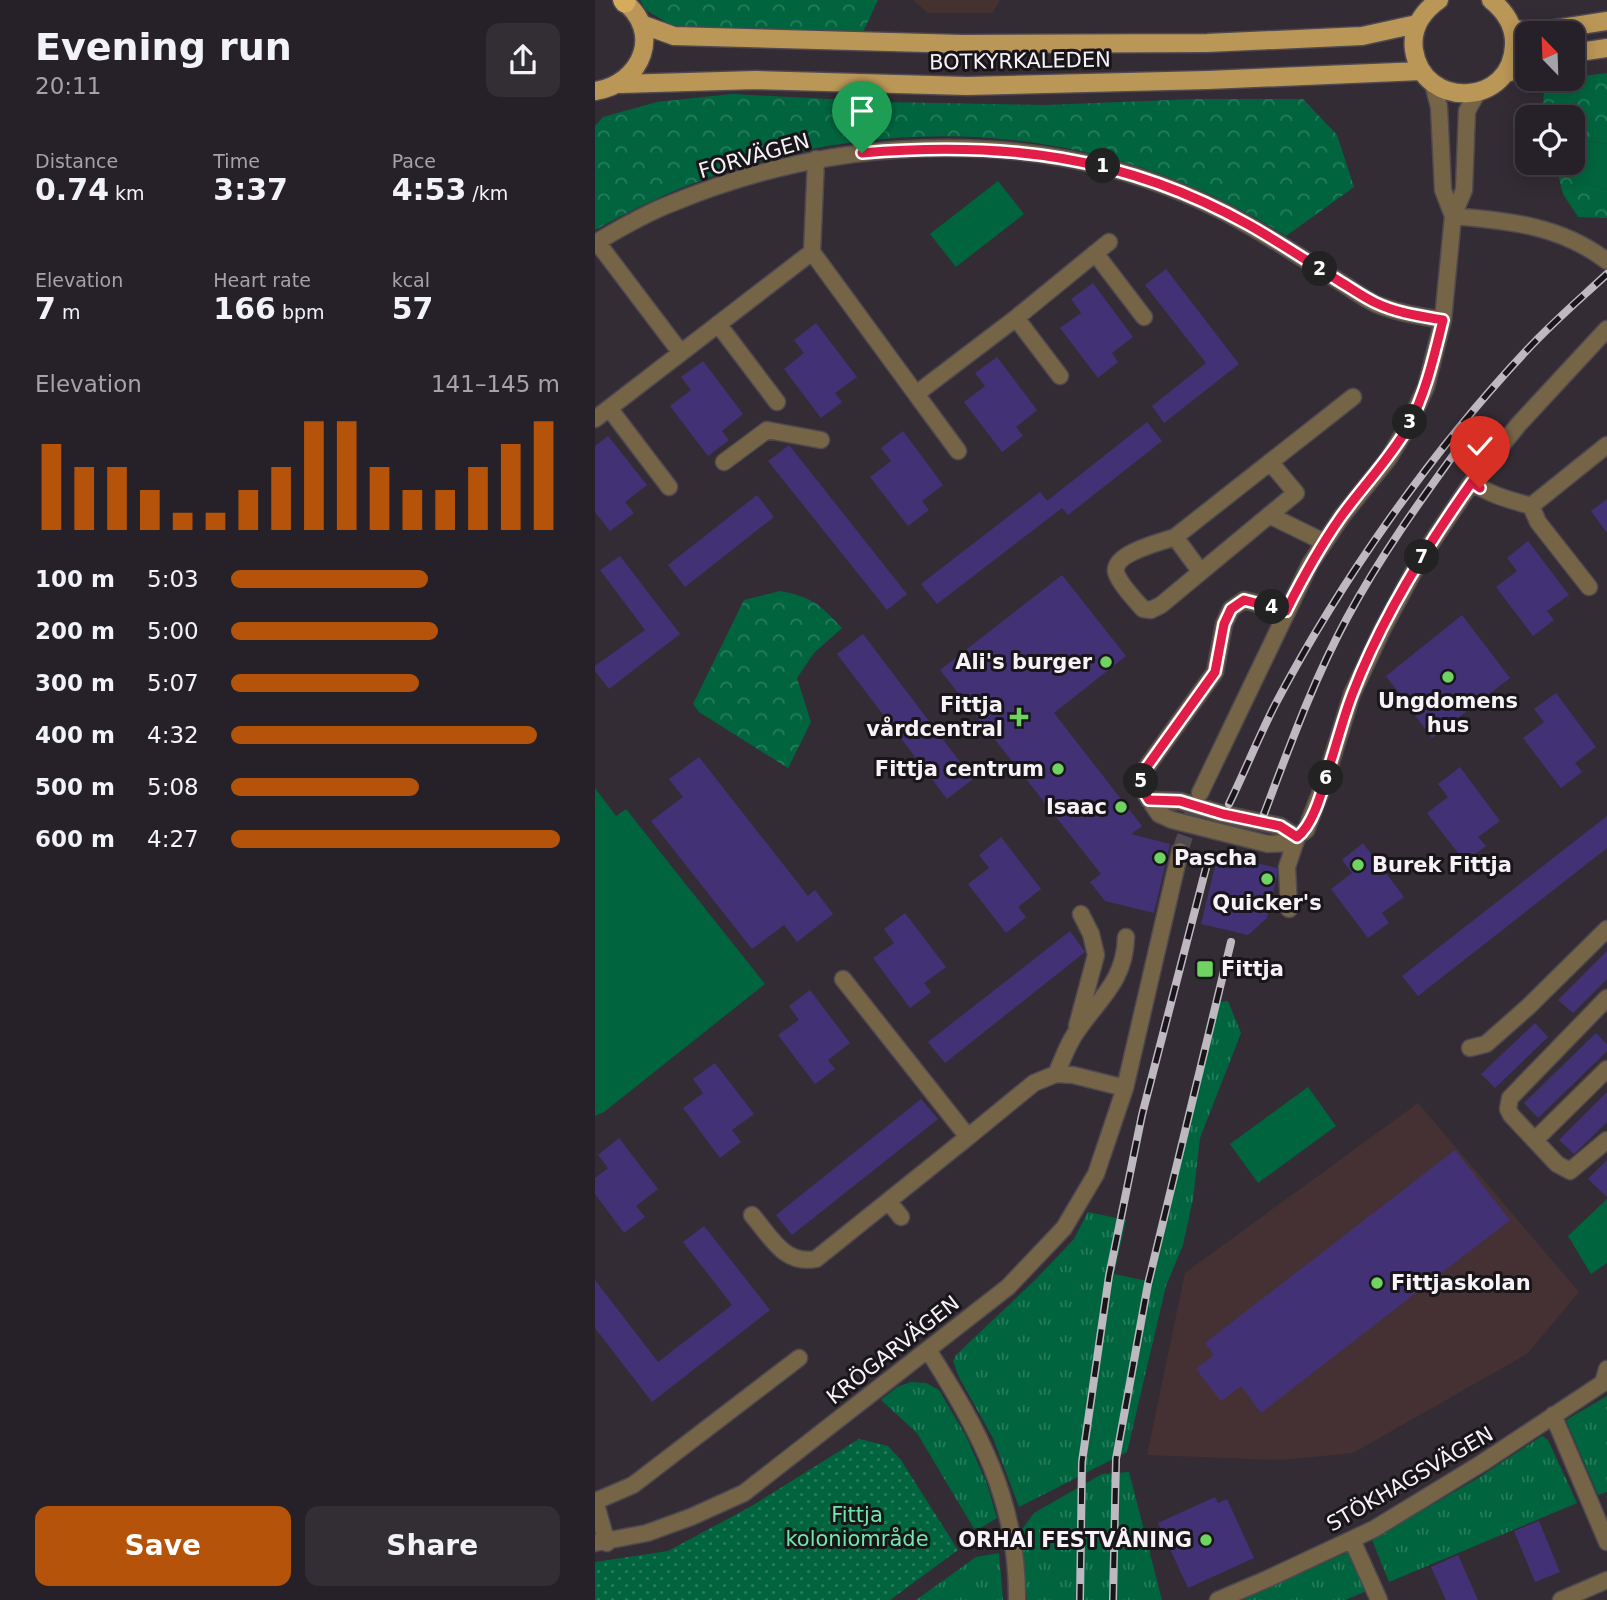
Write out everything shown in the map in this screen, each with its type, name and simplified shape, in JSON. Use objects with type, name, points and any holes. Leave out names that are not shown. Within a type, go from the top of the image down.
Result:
[{"type":"main road","points":[[1427,77],[1416,59],[1413,42],[1417,24],[1427,9],[1439,0]]},
{"type":"main road","points":[[1477,93],[1493,86],[1506,74],[1514,59],[1514,29],[1505,13],[1491,0]]},
{"type":"main road","points":[[620,83],[639,64],[644,38],[638,16],[624,1]]},
{"type":"main road","points":[[1514,29],[1536,33],[1607,21]]},
{"type":"main road","name":"BOTKYRKALEDEN","points":[[641,24],[674,36],[962,44],[1207,43],[1299,39],[1362,36],[1417,24]]},
{"type":"main road","points":[[1585,51],[1607,48]]},
{"type":"main road","points":[[1506,74],[1515,71]]},
{"type":"main road","name":"BOTKYRKALEDEN","points":[[595,91],[620,83],[756,80],[967,86],[1427,77],[1445,90],[1477,93]]},
{"type":"street","points":[[1427,77],[1439,107],[1443,190],[1453,216]]},
{"type":"street","points":[[1200,793],[1310,564],[1388,458],[1408,426],[1426,387],[1443,320],[1453,216],[1464,190],[1467,111],[1477,93]]},
{"type":"street","name":"FORVÄGEN","points":[[596,243],[667,205],[707,189],[769,170],[816,159],[911,149],[994,149],[1100,165],[1173,188],[1249,225],[1374,303],[1399,312],[1443,320]]},
{"type":"street","points":[[816,159],[812,252],[958,451]]},
{"type":"street","points":[[1453,216],[1521,222],[1559,234],[1594,251],[1607,261]]},
{"type":"street","points":[[596,243],[681,353]]},
{"type":"street","points":[[916,394],[1109,243]]},
{"type":"street","points":[[595,419],[812,252]]},
{"type":"street","points":[[1095,253],[1143,317]]},
{"type":"street","points":[[1016,317],[1060,376]]},
{"type":"street","points":[[718,324],[777,402]]},
{"type":"street","points":[[1286,611],[1244,600],[1231,609],[1224,624],[1215,672],[1146,768],[1140,786],[1159,814],[1172,820],[1268,844],[1286,843],[1306,830],[1325,781],[1352,694],[1383,628],[1422,558],[1472,482],[1519,424],[1607,329]]},
{"type":"street","points":[[1270,462],[1296,493],[1161,605],[1151,610],[1143,609],[1117,575],[1116,568],[1121,559],[1130,552],[1175,537],[1270,462],[1353,397]]},
{"type":"street","points":[[609,408],[669,487]]},
{"type":"street","points":[[724,462],[768,430],[821,440]]},
{"type":"street","points":[[1531,506],[1607,445]]},
{"type":"street","points":[[1472,482],[1506,499],[1531,506]]},
{"type":"street","points":[[1531,506],[1538,522],[1589,587]]},
{"type":"street","points":[[1269,515],[1324,542]]},
{"type":"street","points":[[1175,537],[1200,571]]},
{"type":"street","points":[[1289,909],[1287,867],[1297,837]]},
{"type":"street","name":"KRÖGARVÄGEN","points":[[601,1543],[647,1533],[744,1493],[1008,1287],[1064,1228],[1096,1174],[1125,1088],[1180,851]]},
{"type":"street","points":[[1056,1074],[1074,1035],[1096,955],[1081,914]]},
{"type":"street","points":[[1470,1048],[1486,1044],[1528,1007],[1607,929]]},
{"type":"street","points":[[1074,1035],[1117,978],[1126,952],[1126,937]]},
{"type":"street","points":[[842,979],[968,1137]]},
{"type":"street","points":[[1607,998],[1510,1098],[1509,1110],[1557,1164],[1570,1171],[1607,1140]]},
{"type":"street","points":[[1535,1140],[1607,1069]]},
{"type":"street","points":[[752,1215],[791,1258],[816,1259],[1034,1083],[1056,1074],[1073,1075],[1125,1088]]},
{"type":"street","points":[[888,1202],[901,1217]]},
{"type":"street","points":[[927,1350],[978,1433],[998,1482],[1008,1513],[1014,1548],[1017,1600]]},
{"type":"street","points":[[601,1543],[596,1501],[633,1485],[799,1358]]},
{"type":"street","name":"STÖKHAGSVÄGEN","points":[[1218,1600],[1352,1539],[1448,1485],[1603,1382],[1607,1369]]},
{"type":"street","points":[[1553,1415],[1607,1542]]},
{"type":"street","points":[[1352,1539],[1379,1600]]},
{"type":"street","points":[[1561,1600],[1591,1594],[1607,1580]]},
{"type":"shaded area","points":[[913,0],[1000,0],[992,13],[928,13]]},
{"type":"shaded area","name":"Fittjaskolan","points":[[1418,1103],[1579,1292],[1527,1354],[1353,1453],[1281,1460],[1147,1455],[1185,1273]]},
{"type":"green space","points":[[640,0],[878,0],[863,32],[677,29],[646,10]]},
{"type":"green space","points":[[1607,73],[1607,144],[1585,141],[1585,105],[1543,105],[1544,91],[1585,91],[1585,76]]},
{"type":"green space","points":[[732,94],[884,102],[1046,105],[1194,99],[1303,99],[1337,135],[1354,187],[1286,236],[1205,192],[1119,161],[1032,142],[942,136],[853,142],[764,160],[678,189],[595,230],[595,126],[603,117],[657,102]]},
{"type":"green space","points":[[1585,141],[1607,144],[1607,190],[1582,182],[1579,175],[1585,175]]},
{"type":"green space","points":[[1558,175],[1582,175],[1582,182],[1607,190],[1607,218],[1578,217],[1563,194]]},
{"type":"green space","points":[[998,181],[1024,214],[956,267],[930,234]]},
{"type":"green space","points":[[780,591],[815,603],[842,628],[814,653],[797,678],[811,722],[788,768],[699,712],[693,704],[744,600]]},
{"type":"green space","points":[[595,788],[616,816],[626,809],[765,984],[604,1112],[595,1116]]},
{"type":"green space","points":[[1228,1001],[1241,1033],[1200,1138],[1193,1199],[1183,1245],[1166,1286],[1127,1452],[1019,1507],[993,1438],[953,1361],[1074,1239],[1088,1212],[1126,1220],[1114,1274],[1152,1282],[1219,1002]]},
{"type":"green space","points":[[1308,1087],[1336,1126],[1258,1183],[1230,1144]]},
{"type":"green space","points":[[1607,1199],[1607,1263],[1591,1274],[1568,1236]]},
{"type":"green space","points":[[911,1382],[926,1383],[939,1390],[966,1436],[987,1484],[997,1518],[977,1530],[917,1433],[881,1400],[897,1387]]},
{"type":"green space","points":[[1607,1396],[1607,1492],[1598,1495],[1566,1420]]},
{"type":"green space","points":[[1542,1436],[1548,1440],[1577,1503],[1389,1582],[1372,1540],[1478,1478]]},
{"type":"green space","name":"Fittja koloniområde","points":[[859,1439],[888,1446],[901,1460],[958,1550],[890,1600],[595,1600],[595,1562],[668,1551],[750,1507]]},
{"type":"green space","points":[[1129,1472],[1162,1600],[1027,1600],[1020,1532],[1034,1513],[1102,1474]]},
{"type":"green space","points":[[1348,1552],[1354,1556],[1369,1590],[1345,1600],[1242,1600]]},
{"type":"green space","points":[[999,1553],[1003,1600],[916,1600],[976,1557]]},
{"type":"building","points":[[1166,269],[1239,364],[1164,423],[1152,406],[1206,363],[1145,285]]},
{"type":"building","points":[[1093,283],[1133,337],[1112,353],[1118,362],[1098,378],[1060,328],[1081,313],[1071,299]]},
{"type":"building","points":[[816,323],[857,377],[835,393],[842,402],[821,418],[784,369],[804,353],[794,340]]},
{"type":"building","points":[[997,357],[1037,410],[1016,427],[1023,436],[1002,452],[964,402],[985,386],[975,373]]},
{"type":"building","points":[[703,361],[743,414],[722,431],[729,440],[708,456],[670,406],[691,390],[681,377]]},
{"type":"building","points":[[1147,422],[1162,441],[1068,515],[1062,508],[937,604],[921,584],[1040,492],[1047,501]]},
{"type":"building","points":[[903,431],[943,485],[922,501],[929,510],[908,526],[870,477],[891,461],[881,448]]},
{"type":"building","points":[[608,436],[647,485],[625,502],[634,513],[610,531],[595,512],[595,446]]},
{"type":"building","points":[[789,445],[907,594],[887,610],[768,461]]},
{"type":"building","points":[[757,495],[774,517],[685,587],[668,565]]},
{"type":"building","points":[[1607,499],[1607,533],[1591,511]]},
{"type":"building","points":[[1528,541],[1569,595],[1547,611],[1554,620],[1533,636],[1496,587],[1517,571],[1507,558]]},
{"type":"building","points":[[620,556],[680,634],[609,689],[595,671],[595,666],[645,630],[600,570]]},
{"type":"building","name":"Fittja centrum","points":[[1062,575],[1126,656],[1054,713],[1142,826],[1131,834],[1170,844],[1154,913],[1105,901],[1090,882],[1101,874],[940,670]]},
{"type":"building","name":"Ungdomens hus","points":[[1462,615],[1510,678],[1432,738],[1386,676]]},
{"type":"building","points":[[863,634],[973,779],[947,799],[837,654]]},
{"type":"building","points":[[1556,693],[1596,747],[1575,763],[1582,772],[1561,788],[1523,738],[1544,722],[1534,709]]},
{"type":"building","points":[[699,757],[808,896],[815,890],[833,914],[797,942],[784,925],[752,949],[651,821],[683,797],[669,779]]},
{"type":"building","points":[[1460,767],[1500,821],[1478,837],[1486,846],[1465,862],[1427,813],[1448,797],[1438,784]]},
{"type":"building","points":[[1607,816],[1607,848],[1418,996],[1402,976]]},
{"type":"building","points":[[1001,837],[1041,889],[1018,907],[1026,917],[1006,933],[968,884],[989,868],[979,855]]},
{"type":"building","points":[[1363,843],[1404,897],[1382,913],[1389,923],[1368,938],[1331,889],[1352,873],[1342,860]]},
{"type":"building","points":[[1218,854],[1277,868],[1267,918],[1248,935],[1201,924]]},
{"type":"building","points":[[905,913],[946,967],[924,983],[931,992],[910,1008],[873,958],[894,943],[884,929]]},
{"type":"building","points":[[1070,931],[1085,952],[945,1063],[928,1042]]},
{"type":"building","points":[[1607,951],[1607,979],[1573,1013],[1558,1000]]},
{"type":"building","points":[[810,990],[850,1043],[828,1060],[835,1069],[815,1084],[778,1035],[799,1020],[789,1006]]},
{"type":"building","points":[[1535,1023],[1548,1037],[1495,1088],[1481,1074]]},
{"type":"building","points":[[1596,1033],[1607,1044],[1607,1051],[1538,1118],[1524,1103]]},
{"type":"building","points":[[715,1063],[754,1114],[732,1130],[741,1142],[720,1158],[683,1108],[703,1093],[693,1079]]},
{"type":"building","points":[[1607,1092],[1607,1122],[1574,1154],[1559,1140]]},
{"type":"building","points":[[921,1099],[938,1119],[792,1235],[776,1215]]},
{"type":"building","points":[[619,1138],[658,1189],[636,1206],[645,1217],[624,1233],[595,1194],[595,1178],[608,1168],[598,1155]]},
{"type":"building","points":[[1455,1150],[1510,1220],[1261,1413],[1241,1386],[1221,1401],[1196,1369],[1214,1355],[1205,1343]]},
{"type":"building","points":[[1607,1160],[1607,1197],[1588,1179]]},
{"type":"building","points":[[704,1226],[770,1310],[652,1402],[595,1328],[595,1280],[658,1362],[732,1305],[683,1242]]},
{"type":"building","name":"ORHAI FESTVÅNING","points":[[1215,1497],[1218,1503],[1227,1499],[1254,1558],[1188,1588],[1158,1523]]},
{"type":"building","points":[[1539,1521],[1560,1572],[1535,1582],[1514,1531]]},
{"type":"building","points":[[1458,1555],[1478,1600],[1446,1600],[1431,1567]]},
{"type":"tunnel","points":[[1180,851],[1199,795]]},
{"type":"railway","points":[[1229,804],[1270,715],[1302,657],[1329,610],[1390,519],[1491,389],[1546,330],[1607,274]]},
{"type":"railway","points":[[1264,814],[1312,690],[1347,618],[1391,545],[1473,428]]},
{"type":"railway","points":[[1080,1600],[1082,1462],[1109,1276],[1142,1115],[1207,864]]},
{"type":"railway","points":[[1113,1600],[1116,1459],[1148,1284],[1231,942]]},
{"type":"place","name":"Ali's burger","points":[[1106,662]]},
{"type":"place","name":"Ungdomens hus","points":[[1448,677]]},
{"type":"place","name":"Fittja vårdcentral","points":[[1019,717]]},
{"type":"place","name":"Fittja centrum","points":[[1058,769]]},
{"type":"place","name":"Isaac","points":[[1121,807]]},
{"type":"place","name":"Pascha","points":[[1160,858]]},
{"type":"place","name":"Burek Fittja","points":[[1358,865]]},
{"type":"place","name":"Quicker's","points":[[1267,879]]},
{"type":"place","name":"Fittja","points":[[1205,969]]},
{"type":"place","name":"Fittjaskolan","points":[[1377,1283]]},
{"type":"place","name":"ORHAI FESTVÅNING","points":[[1206,1540]]},
{"type":"route","points":[[862,153],[911,149],[994,149],[1055,156],[1139,175],[1173,188],[1249,225],[1374,303],[1399,312],[1443,320],[1426,387],[1408,426],[1388,458],[1324,542],[1286,611],[1244,600],[1231,609],[1224,624],[1215,672],[1146,768],[1141,779],[1140,786],[1149,800],[1180,801],[1223,814],[1280,826],[1297,837],[1306,830],[1325,781],[1352,694],[1383,628],[1446,519],[1472,482],[1480,488]]}]
